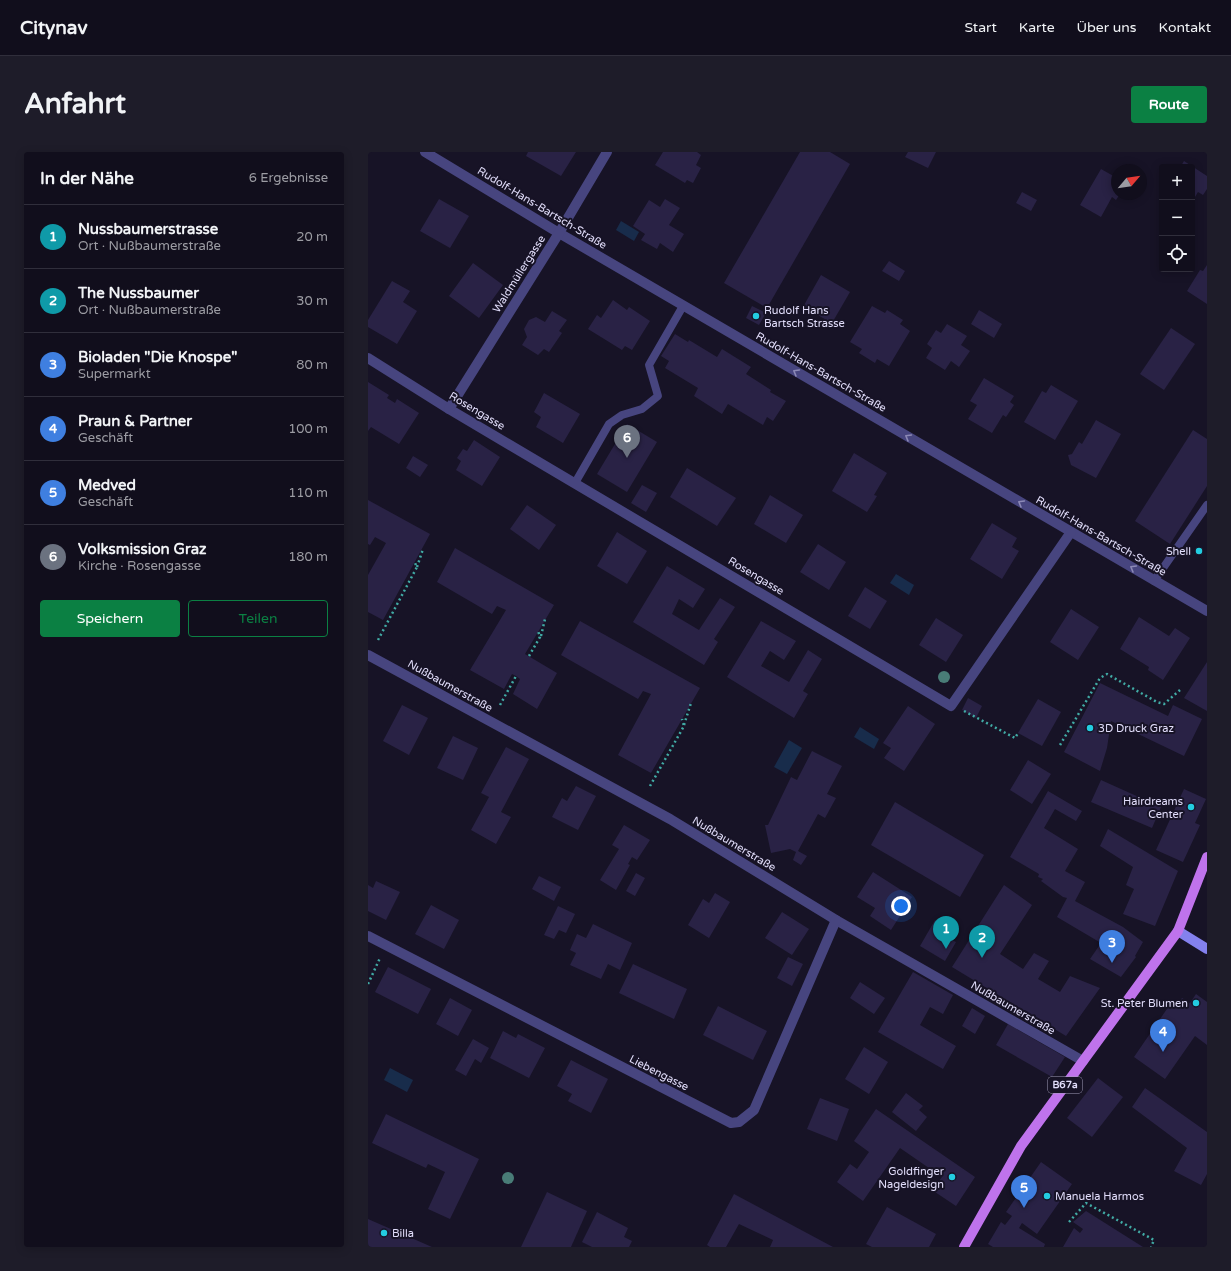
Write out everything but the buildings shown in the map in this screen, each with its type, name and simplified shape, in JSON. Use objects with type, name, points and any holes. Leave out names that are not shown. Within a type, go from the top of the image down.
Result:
[{"type":"main road","name":"B67a","points":[[964,1247],[1022,1146],[1178,930],[1207,857]]},
{"type":"street","name":"Rudolf-Hans-Bartsch-Straße","points":[[425,152],[683,306],[1207,611]]},
{"type":"street","name":"Waldmüllergasse","points":[[449,408],[608,152]]},
{"type":"street","name":"Rosengasse","points":[[368,358],[449,408],[951,706],[952,704]]},
{"type":"street","points":[[952,704],[1071,532]]},
{"type":"street","name":"Nußbaumerstraße","points":[[368,655],[670,819],[836,920],[1083,1062]]},
{"type":"street","name":"Liebengasse","points":[[368,936],[731,1123],[739,1122],[754,1110],[836,920]]},
{"type":"street","points":[[1178,930],[1207,949]]},
{"type":"lane","points":[[575,483],[609,424],[622,415],[642,409],[658,396],[649,365],[683,306]]},
{"type":"lane","points":[[1154,581],[1207,505]]},
{"type":"path","points":[[378,640],[417,568],[423,549]]},
{"type":"path","points":[[415,563],[417,568]]},
{"type":"path","points":[[529,656],[540,637],[545,619]]},
{"type":"path","points":[[538,631],[540,637]]},
{"type":"path","points":[[1060,745],[1100,678],[1107,674],[1157,702],[1164,704],[1180,690]]},
{"type":"path","points":[[500,705],[516,676]]},
{"type":"path","points":[[650,786],[684,726],[691,703]]},
{"type":"path","points":[[952,704],[1015,738],[1018,732]]},
{"type":"path","points":[[682,720],[684,726]]},
{"type":"path","points":[[368,984],[386,944]]},
{"type":"path","points":[[1069,1222],[1086,1203],[1154,1240],[1150,1247]]},
{"type":"water","points":[[621,221],[639,232],[634,241],[616,230]]},
{"type":"water","points":[[896,574],[914,585],[909,595],[890,583]]},
{"type":"water","points":[[860,727],[879,739],[874,749],[854,737]]},
{"type":"water","points":[[789,740],[802,748],[787,774],[774,767]]},
{"type":"water","points":[[390,1068],[413,1080],[407,1092],[384,1080]]},
{"type":"place","name":"Rudolf Hans Bartsch Strasse","points":[[756,316]]},
{"type":"place","name":"Volksmission Graz","points":[[627,458]]},
{"type":"place","name":"Shell","points":[[1199,551]]},
{"type":"place","name":"3D Druck Graz","points":[[1090,728]]},
{"type":"place","name":"Hairdreams Center","points":[[1191,807]]},
{"type":"place","name":"Nussbaumerstrasse","points":[[946,949]]},
{"type":"place","name":"The Nussbaumer","points":[[982,958]]},
{"type":"place","name":"Bioladen \"Die Knospe\"","points":[[1112,963]]},
{"type":"place","name":"St. Peter Blumen","points":[[1196,1003]]},
{"type":"place","name":"Praun & Partner","points":[[1163,1052]]},
{"type":"place","name":"Goldfinger Nageldesign","points":[[952,1177]]},
{"type":"place","name":"Manuela Harmos","points":[[1047,1196]]},
{"type":"place","name":"Medved","points":[[1024,1208]]},
{"type":"place","name":"Billa","points":[[384,1233]]}]
